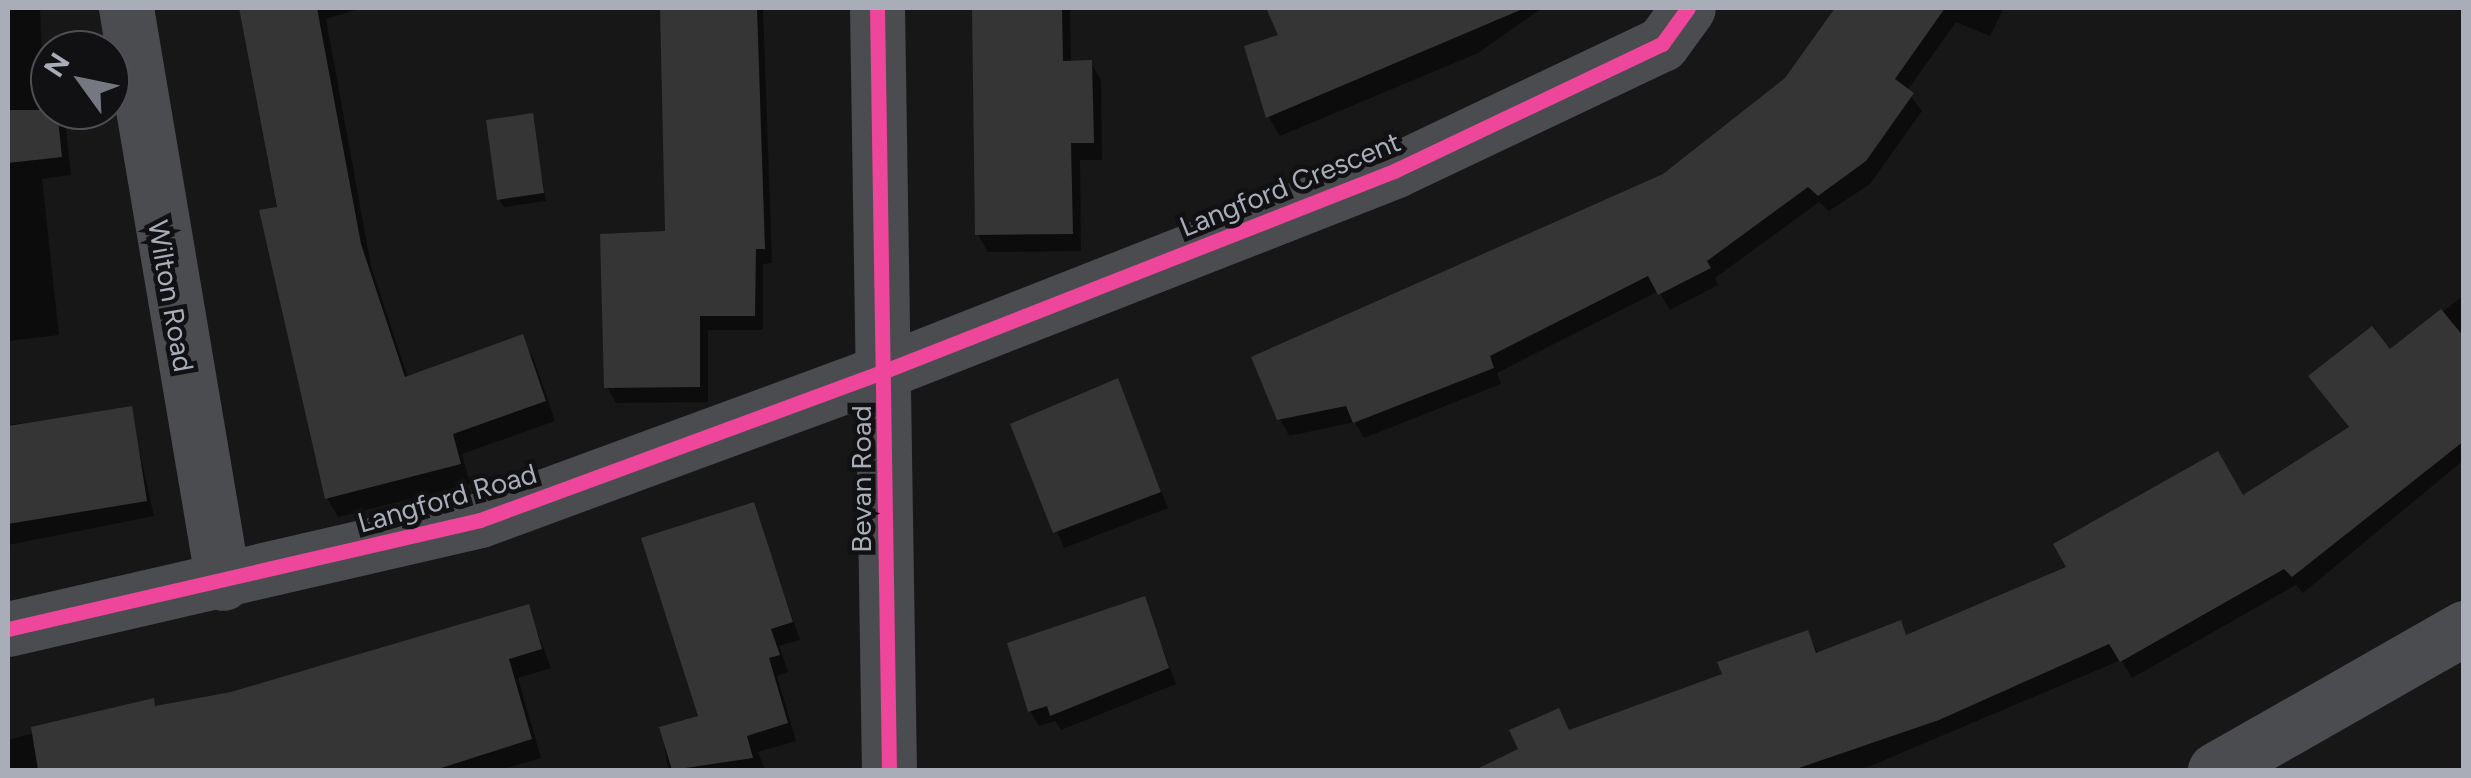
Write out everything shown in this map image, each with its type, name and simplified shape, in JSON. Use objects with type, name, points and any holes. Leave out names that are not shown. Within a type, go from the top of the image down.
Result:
[{"type":"street","name":"Wilton Road","points":[[126,8],[224,583]]},
{"type":"street","name":"Bevan Road","points":[[877,8],[887,370],[889,770]]},
{"type":"street","name":"Langford Crescent","points":[[887,370],[1394,172],[1662,44],[1688,8]]},
{"type":"street","name":"Langford Road","points":[[8,628],[224,583],[480,520],[887,370]]},
{"type":"street","points":[[2215,770],[2464,628]]},
{"type":"building","points":[[239,8],[317,8],[361,244],[405,377],[523,334],[546,401],[453,434],[461,464],[325,499],[259,210],[277,207]]},
{"type":"building","points":[[660,8],[757,8],[765,249],[756,249],[755,316],[700,316],[700,387],[604,388],[600,234],[665,231]]},
{"type":"building","points":[[972,8],[1062,8],[1063,61],[1092,60],[1094,143],[1071,143],[1073,234],[975,235]]},
{"type":"building","points":[[1266,8],[1525,8],[1266,118],[1244,46],[1278,35]]},
{"type":"building","points":[[1835,8],[1945,8],[1895,79],[1914,93],[1866,161],[1818,196],[1808,187],[1707,261],[1711,268],[1658,295],[1648,276],[1490,356],[1494,368],[1353,423],[1346,406],[1277,420],[1251,357],[1663,174],[1785,78]]},
{"type":"building","points":[[8,110],[30,110],[30,130],[59,130],[62,157],[8,163]]},
{"type":"building","points":[[533,113],[544,193],[497,200],[486,120]]},
{"type":"building","points":[[2441,309],[2464,337],[2464,441],[2292,577],[2284,569],[2120,662],[2109,644],[1939,720],[1793,770],[1475,770],[1518,749],[1509,730],[1559,708],[1569,730],[1722,674],[1717,662],[1808,630],[1816,653],[1901,620],[1906,635],[2066,567],[2053,544],[2218,451],[2243,495],[2349,427],[2308,376],[2372,326],[2390,349]]},
{"type":"building","points":[[1118,378],[1161,492],[1053,533],[1010,424]]},
{"type":"building","points":[[132,406],[147,501],[8,524],[8,426]]},
{"type":"building","points":[[754,502],[793,622],[771,629],[780,655],[769,658],[788,723],[747,736],[753,758],[672,770],[659,727],[698,716],[641,538]]},
{"type":"building","points":[[1145,596],[1169,668],[1050,716],[1047,706],[1028,712],[1007,643]]},
{"type":"building","points":[[529,604],[542,649],[509,659],[532,739],[435,770],[38,770],[31,727],[154,698],[155,706],[231,692]]},
{"type":"cycle path","points":[[877,8],[889,770]]},
{"type":"cycle path","points":[[8,629],[480,520],[887,370],[1394,171],[1662,44],[1688,8]]}]
